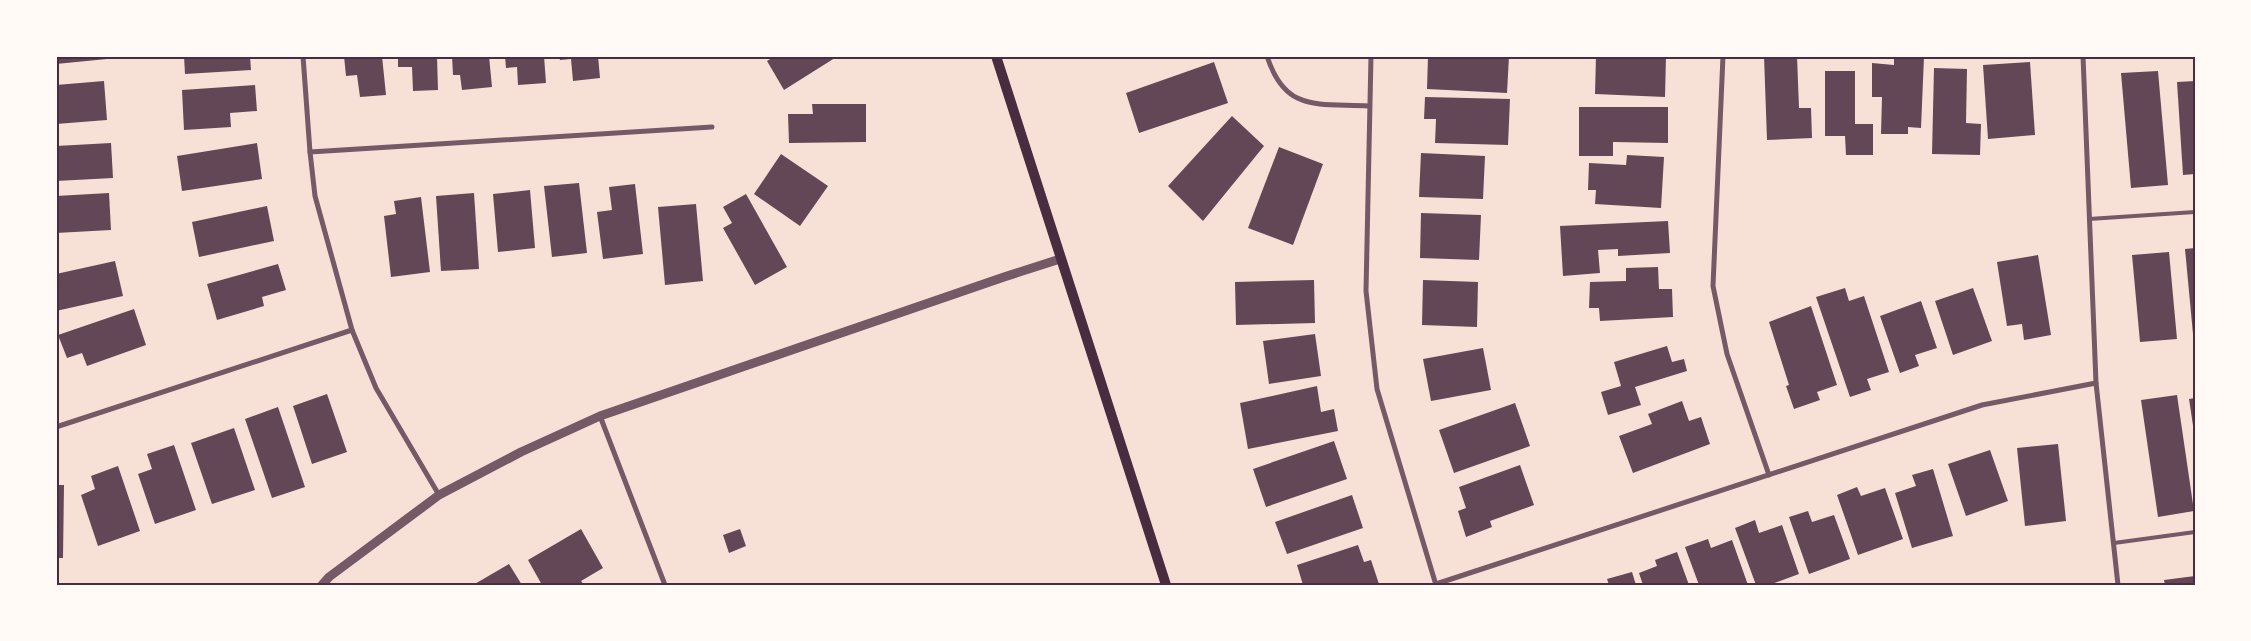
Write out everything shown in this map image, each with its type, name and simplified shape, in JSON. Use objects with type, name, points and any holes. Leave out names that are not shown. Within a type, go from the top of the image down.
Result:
[{"type":"main road","points":[[996,56],[1166,585]]},
{"type":"street","points":[[303,56],[315,196],[352,330],[376,388],[439,494]]},
{"type":"street","points":[[1267,56],[1272,72],[1280,86],[1292,97],[1307,102],[1368,106]]},
{"type":"street","points":[[1371,56],[1368,106],[1366,291],[1377,389],[1436,584],[1982,405],[2096,383]]},
{"type":"street","points":[[1723,56],[1713,286],[1727,354],[1769,475]]},
{"type":"street","points":[[2083,56],[2096,383],[2118,585]]},
{"type":"street","points":[[310,152],[712,126]]},
{"type":"street","points":[[322,585],[439,494],[521,452],[600,416],[1060,259]]},
{"type":"street","points":[[56,427],[352,330]]},
{"type":"street","points":[[600,416],[665,585]]},
{"type":"lane","points":[[2089,219],[2195,212]]},
{"type":"lane","points":[[2114,543],[2195,532]]},
{"type":"building","points":[[56,56],[107,56],[107,59],[56,64]]},
{"type":"building","points":[[184,56],[250,56],[251,70],[185,74]]},
{"type":"building","points":[[344,56],[382,56],[386,95],[360,97],[357,75],[346,76]]},
{"type":"building","points":[[398,56],[437,56],[438,90],[413,91],[412,67],[398,67]]},
{"type":"building","points":[[452,56],[489,56],[492,87],[462,90],[460,75],[453,75]]},
{"type":"building","points":[[505,56],[544,56],[546,83],[518,85],[517,67],[506,68]]},
{"type":"building","points":[[559,56],[598,56],[600,78],[573,81],[571,59],[560,60]]},
{"type":"building","points":[[775,56],[838,56],[784,90],[767,61]]},
{"type":"building","points":[[1428,56],[1509,56],[1507,93],[1427,89]]},
{"type":"building","points":[[1596,56],[1666,56],[1665,97],[1595,94]]},
{"type":"building","points":[[1764,56],[1797,56],[1799,108],[1811,108],[1812,138],[1767,140]]},
{"type":"building","points":[[1894,56],[1924,57],[1921,128],[1908,127],[1908,134],[1881,134],[1882,97],[1872,97],[1872,63],[1894,65]]},
{"type":"building","points":[[1214,62],[1228,103],[1139,133],[1126,93]]},
{"type":"building","points":[[2030,62],[2035,135],[1988,139],[1983,65]]},
{"type":"building","points":[[1934,68],[1967,69],[1966,123],[1981,124],[1980,155],[1932,154]]},
{"type":"building","points":[[1825,71],[1855,71],[1855,124],[1873,124],[1873,155],[1846,155],[1845,136],[1825,136]]},
{"type":"building","points":[[2158,71],[2168,185],[2131,188],[2121,73]]},
{"type":"building","points":[[104,81],[107,120],[56,124],[56,85]]},
{"type":"building","points":[[2195,81],[2195,174],[2183,175],[2177,82]]},
{"type":"building","points":[[255,85],[257,111],[230,113],[231,127],[184,130],[182,90]]},
{"type":"building","points":[[1425,97],[1510,99],[1508,145],[1435,143],[1436,119],[1424,119]]},
{"type":"building","points":[[812,104],[866,104],[866,142],[789,143],[788,114],[813,114]]},
{"type":"building","points":[[1579,107],[1668,107],[1668,143],[1613,142],[1613,156],[1579,156]]},
{"type":"building","points":[[1232,116],[1264,146],[1203,221],[1168,186]]},
{"type":"building","points":[[111,143],[113,178],[56,181],[56,146]]},
{"type":"building","points":[[257,143],[262,179],[182,191],[177,156]]},
{"type":"building","points":[[1279,147],[1323,164],[1293,245],[1248,228]]},
{"type":"building","points":[[1421,153],[1485,156],[1483,199],[1419,197]]},
{"type":"building","points":[[781,154],[828,186],[800,226],[754,194]]},
{"type":"building","points":[[1627,155],[1664,157],[1661,208],[1595,204],[1596,190],[1588,190],[1589,163],[1626,165]]},
{"type":"building","points":[[579,183],[587,253],[552,257],[544,186]]},
{"type":"building","points":[[635,184],[643,254],[603,259],[597,212],[612,210],[609,187]]},
{"type":"building","points":[[530,190],[535,248],[498,252],[493,194]]},
{"type":"building","points":[[109,193],[111,230],[56,233],[56,196]]},
{"type":"building","points":[[474,193],[479,269],[441,271],[436,196]]},
{"type":"building","points":[[746,194],[787,267],[755,285],[723,228],[732,223],[723,207]]},
{"type":"building","points":[[421,197],[430,272],[391,277],[384,216],[396,214],[394,201]]},
{"type":"building","points":[[696,204],[703,281],[665,285],[658,207]]},
{"type":"building","points":[[267,206],[274,241],[199,257],[192,222]]},
{"type":"building","points":[[1421,213],[1481,215],[1479,260],[1420,258]]},
{"type":"building","points":[[1668,221],[1670,253],[1618,256],[1618,249],[1598,250],[1600,273],[1563,276],[1560,226]]},
{"type":"building","points":[[2195,248],[2195,334],[2193,334],[2185,249]]},
{"type":"building","points":[[2169,252],[2177,339],[2140,342],[2132,255]]},
{"type":"building","points":[[2038,255],[2051,335],[2024,340],[2022,324],[2007,326],[1997,262]]},
{"type":"building","points":[[115,261],[123,296],[56,311],[56,274]]},
{"type":"building","points":[[278,264],[286,290],[262,297],[264,306],[217,320],[207,284]]},
{"type":"building","points":[[1658,267],[1659,289],[1672,289],[1673,317],[1600,321],[1599,308],[1589,308],[1590,282],[1626,281],[1626,268]]},
{"type":"building","points":[[1314,280],[1315,323],[1236,325],[1235,282]]},
{"type":"building","points":[[1423,280],[1478,282],[1477,327],[1422,325]]},
{"type":"building","points":[[1845,288],[1849,301],[1864,296],[1889,372],[1867,379],[1871,390],[1850,397],[1816,297]]},
{"type":"building","points":[[1973,288],[1992,341],[1953,355],[1935,301]]},
{"type":"building","points":[[1921,301],[1937,348],[1915,355],[1919,366],[1900,373],[1880,316]]},
{"type":"building","points":[[1811,306],[1837,385],[1817,392],[1820,400],[1794,409],[1786,386],[1789,385],[1769,322]]},
{"type":"building","points":[[134,309],[146,345],[87,366],[82,353],[67,358],[58,335]]},
{"type":"building","points":[[1315,334],[1321,376],[1269,384],[1263,341]]},
{"type":"building","points":[[1667,346],[1672,362],[1684,359],[1687,371],[1635,387],[1641,405],[1608,415],[1601,392],[1621,386],[1614,362]]},
{"type":"building","points":[[1483,348],[1491,390],[1431,401],[1423,359]]},
{"type":"building","points":[[1317,386],[1321,412],[1334,409],[1338,431],[1248,449],[1240,403]]},
{"type":"building","points":[[327,394],[347,452],[312,464],[293,406]]},
{"type":"building","points":[[2177,395],[2194,511],[2158,517],[2141,400]]},
{"type":"building","points":[[2195,398],[2195,432],[2194,432],[2189,399]]},
{"type":"building","points":[[1682,401],[1689,421],[1701,417],[1710,444],[1633,473],[1619,436],[1652,424],[1648,414]]},
{"type":"building","points":[[1515,403],[1530,446],[1454,473],[1439,430]]},
{"type":"building","points":[[278,407],[305,487],[272,498],[245,419]]},
{"type":"building","points":[[234,428],[255,490],[212,504],[191,443]]},
{"type":"building","points":[[1334,441],[1347,479],[1266,507],[1253,469]]},
{"type":"building","points":[[2058,444],[2066,521],[2025,526],[2017,448]]},
{"type":"building","points":[[174,445],[196,510],[155,524],[138,474],[152,469],[147,454]]},
{"type":"building","points":[[1990,450],[2008,501],[1966,516],[1948,464]]},
{"type":"building","points":[[1520,465],[1534,505],[1490,521],[1492,527],[1466,537],[1458,511],[1466,508],[1459,487]]},
{"type":"building","points":[[118,466],[140,531],[98,546],[81,495],[95,489],[91,476]]},
{"type":"building","points":[[1933,469],[1953,536],[1912,548],[1895,493],[1916,486],[1912,475]]},
{"type":"building","points":[[56,485],[64,485],[63,558],[56,558]]},
{"type":"building","points":[[1857,487],[1861,496],[1885,488],[1903,539],[1858,555],[1837,495]]},
{"type":"building","points":[[1352,495],[1363,528],[1287,554],[1275,522]]},
{"type":"building","points":[[1808,511],[1812,522],[1834,515],[1850,559],[1809,574],[1789,517]]},
{"type":"building","points":[[1755,520],[1759,533],[1782,525],[1799,574],[1769,585],[1756,585],[1735,528]]},
{"type":"building","points":[[581,529],[603,568],[581,581],[584,585],[542,585],[528,560]]},
{"type":"building","points":[[740,529],[746,546],[729,553],[723,535]]},
{"type":"building","points":[[1708,539],[1711,548],[1732,540],[1748,585],[1699,585],[1685,547]]},
{"type":"building","points":[[1358,545],[1364,562],[1371,560],[1379,584],[1303,585],[1297,565]]},
{"type":"building","points":[[1677,552],[1689,585],[1643,585],[1639,573],[1657,566],[1655,560]]},
{"type":"building","points":[[509,564],[522,585],[473,585]]},
{"type":"building","points":[[1632,572],[1636,585],[1609,585],[1607,579]]},
{"type":"building","points":[[2195,576],[2195,585],[2165,585],[2164,580]]}]
